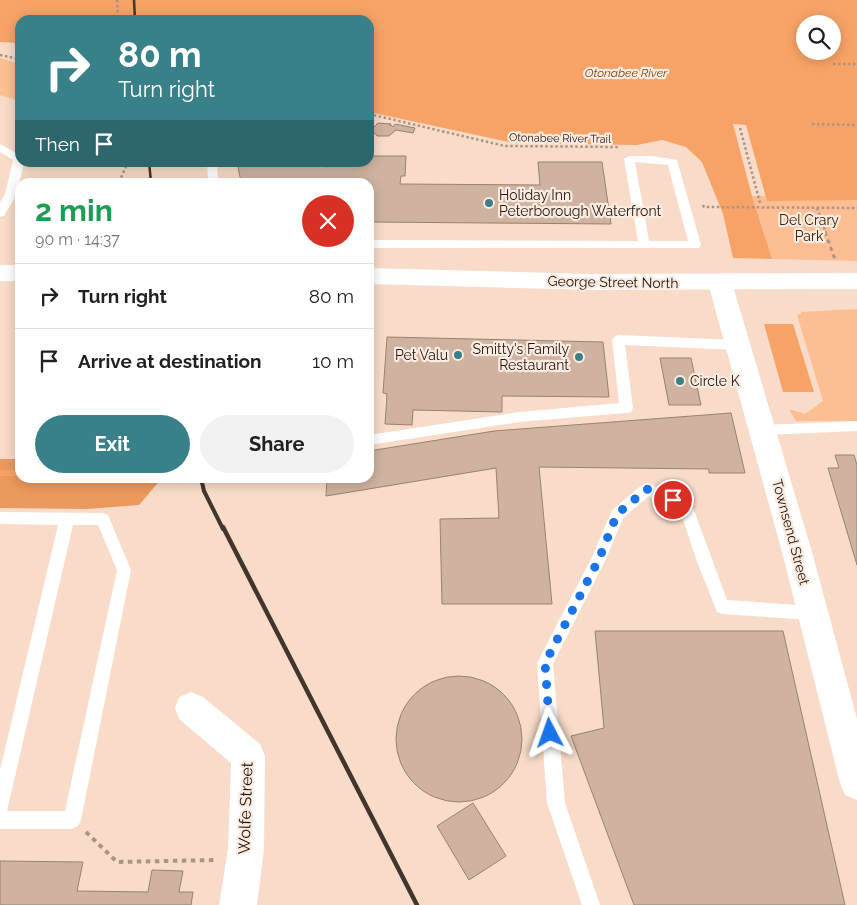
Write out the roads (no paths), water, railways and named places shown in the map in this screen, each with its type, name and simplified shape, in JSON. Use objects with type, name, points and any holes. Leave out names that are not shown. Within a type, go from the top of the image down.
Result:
[{"type":"street","points":[[0,272],[15,273]]},
{"type":"street","name":"George Street North","points":[[374,276],[593,282],[857,281]]},
{"type":"street","name":"Townsend Street","points":[[720,283],[763,430],[857,783]]},
{"type":"street","name":"Wolfe Street","points":[[191,708],[248,756],[246,849],[238,905]]},
{"type":"lane","points":[[0,147],[15,156]]},
{"type":"lane","points":[[374,244],[644,245],[695,245],[673,162],[652,159],[629,159],[644,245]]},
{"type":"lane","points":[[0,213],[11,194],[17,167]]},
{"type":"lane","points":[[374,439],[520,417],[626,408],[618,340],[738,345]]},
{"type":"lane","points":[[763,430],[857,426]]},
{"type":"lane","points":[[591,905],[556,803],[545,663],[599,559],[617,514],[647,489],[686,506],[704,562],[722,607],[812,613]]},
{"type":"lane","points":[[0,518],[103,519],[124,570],[72,820],[0,820]]},
{"type":"lane","points":[[0,808],[67,519]]},
{"type":"water","name":"Otonabee River","points":[[0,0],[857,0],[857,200],[767,201],[746,125],[733,124],[752,196],[772,259],[733,258],[723,214],[702,162],[686,147],[662,140],[637,145],[513,143],[374,113],[374,15],[15,15],[15,43],[0,42]]},
{"type":"water","points":[[764,324],[793,324],[814,392],[783,392]]},
{"type":"waterway","points":[[0,473],[15,473]]},
{"type":"railway","points":[[134,0],[135,15]]},
{"type":"railway","points":[[150,167],[151,178]]},
{"type":"railway","points":[[202,483],[204,491],[223,529]]},
{"type":"railway","points":[[223,527],[417,905]]},
{"type":"place","name":"Holiday Inn Peterborough Waterfront","points":[[489,203]]},
{"type":"place","name":"Pet Valu","points":[[458,355]]},
{"type":"place","name":"Smitty's Family Restaurant","points":[[579,357]]},
{"type":"place","name":"Circle K","points":[[680,381]]},
{"type":"park label","name":"Del Crary Park","points":[[809,228]]}]
